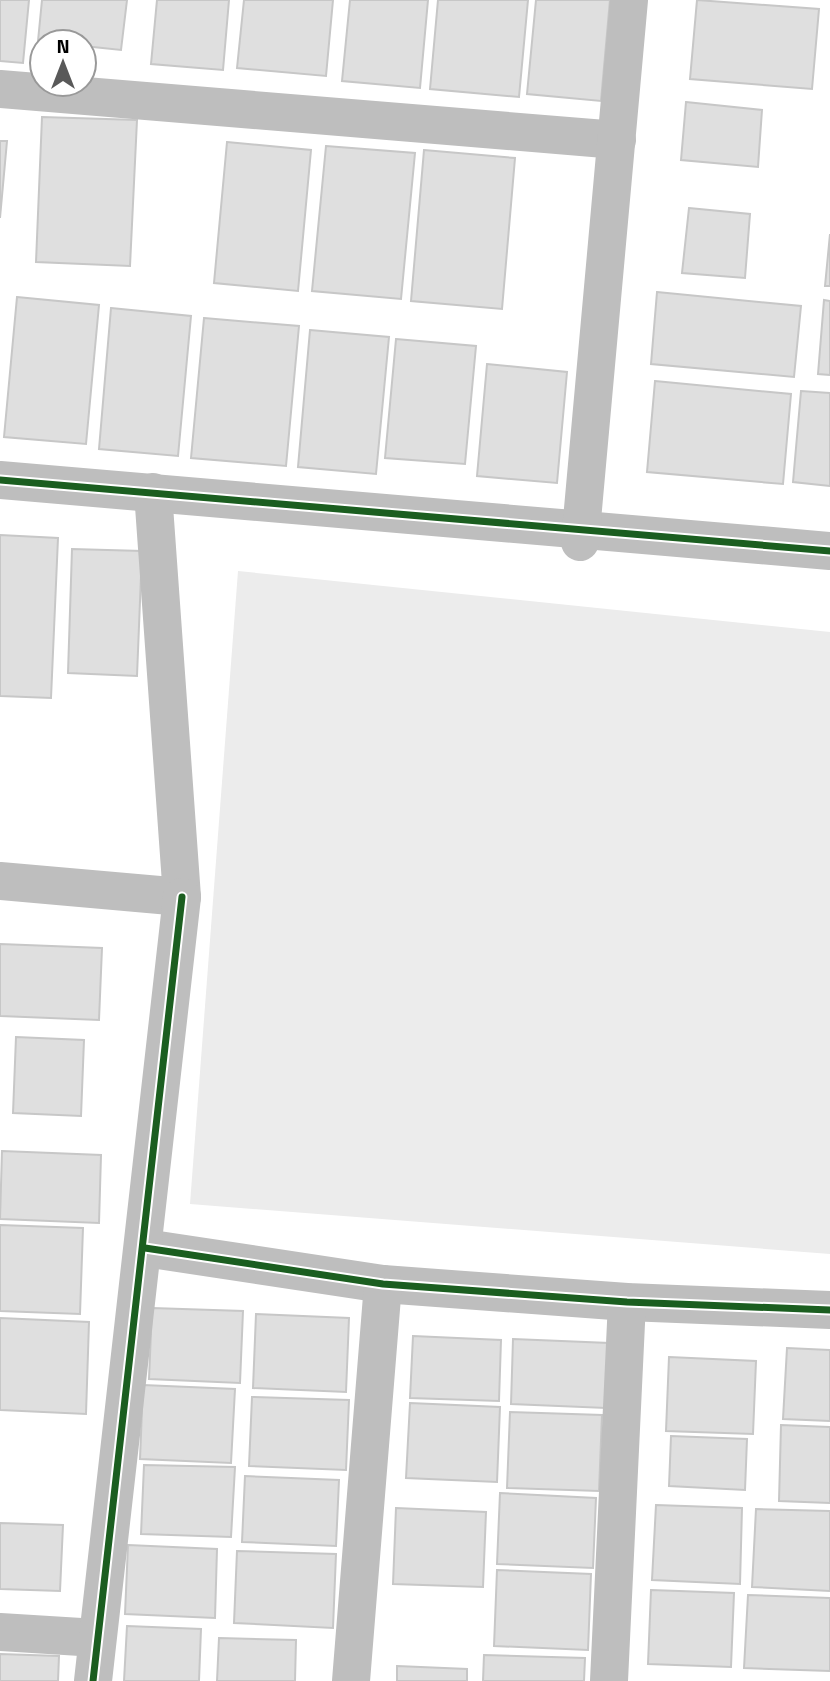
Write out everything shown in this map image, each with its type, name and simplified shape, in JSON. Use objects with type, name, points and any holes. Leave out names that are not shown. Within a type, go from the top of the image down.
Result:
[{"type":"street","points":[[581,535],[629,0]]},
{"type":"street","points":[[0,89],[617,140]]},
{"type":"street","points":[[0,480],[153,492],[581,535],[830,551]]},
{"type":"street","points":[[93,1681],[145,1248],[182,897],[153,492]]},
{"type":"street","points":[[0,881],[182,897]]},
{"type":"street","points":[[145,1248],[383,1284],[627,1302],[830,1310]]},
{"type":"street","points":[[351,1681],[383,1284]]},
{"type":"street","points":[[610,1681],[627,1302]]},
{"type":"street","points":[[0,1632],[97,1639]]},
{"type":"shaded area","points":[[238,571],[830,632],[830,1254],[190,1204]]},
{"type":"building","points":[[0,0],[29,0],[23,63],[0,61]]},
{"type":"building","points":[[42,0],[127,0],[121,50],[98,48],[98,28],[39,28]]},
{"type":"building","points":[[157,0],[229,0],[223,70],[151,64]]},
{"type":"building","points":[[244,0],[333,0],[326,76],[237,68]]},
{"type":"building","points":[[350,0],[428,0],[420,88],[342,81]]},
{"type":"building","points":[[438,0],[528,0],[519,97],[430,89]]},
{"type":"building","points":[[536,0],[610,0],[601,101],[527,94]]},
{"type":"building","points":[[697,0],[819,9],[812,89],[690,79]]},
{"type":"building","points":[[686,102],[762,110],[758,167],[681,160]]},
{"type":"building","points":[[42,117],[137,120],[130,266],[36,262]]},
{"type":"building","points":[[0,141],[7,141],[0,218]]},
{"type":"building","points":[[227,142],[311,150],[298,291],[214,283]]},
{"type":"building","points":[[326,146],[415,153],[401,299],[312,291]]},
{"type":"building","points":[[424,150],[515,158],[502,309],[411,301]]},
{"type":"building","points":[[689,208],[750,214],[745,278],[682,273]]},
{"type":"building","points":[[830,234],[830,286],[825,286]]},
{"type":"building","points":[[657,292],[801,306],[794,377],[651,364]]},
{"type":"building","points":[[17,297],[99,305],[86,444],[4,437]]},
{"type":"building","points":[[824,300],[830,301],[830,375],[818,374]]},
{"type":"building","points":[[111,308],[191,316],[178,456],[99,449]]},
{"type":"building","points":[[204,318],[299,326],[286,466],[191,458]]},
{"type":"building","points":[[310,330],[389,337],[376,474],[298,467]]},
{"type":"building","points":[[396,339],[476,346],[465,464],[385,458]]},
{"type":"building","points":[[487,364],[567,372],[557,483],[477,476]]},
{"type":"building","points":[[655,381],[791,394],[783,484],[647,472]]},
{"type":"building","points":[[801,391],[830,393],[830,486],[793,482]]},
{"type":"building","points":[[0,535],[58,538],[51,698],[0,696]]},
{"type":"building","points":[[72,549],[142,551],[137,676],[68,673]]},
{"type":"building","points":[[0,944],[102,948],[99,1020],[0,1016]]},
{"type":"building","points":[[16,1037],[84,1040],[81,1116],[13,1113]]},
{"type":"building","points":[[2,1151],[101,1155],[99,1223],[0,1219]]},
{"type":"building","points":[[0,1225],[83,1228],[80,1314],[0,1311]]},
{"type":"building","points":[[152,1308],[243,1311],[240,1383],[149,1379]]},
{"type":"building","points":[[256,1314],[349,1318],[346,1392],[253,1388]]},
{"type":"building","points":[[0,1318],[89,1322],[86,1414],[0,1410]]},
{"type":"building","points":[[413,1336],[501,1340],[499,1401],[410,1398]]},
{"type":"building","points":[[513,1339],[609,1343],[606,1408],[511,1404]]},
{"type":"building","points":[[787,1348],[830,1350],[830,1421],[783,1419]]},
{"type":"building","points":[[669,1357],[756,1361],[753,1434],[666,1431]]},
{"type":"building","points":[[143,1385],[235,1389],[231,1463],[140,1459]]},
{"type":"building","points":[[252,1397],[349,1400],[346,1470],[249,1466]]},
{"type":"building","points":[[410,1403],[500,1407],[497,1482],[406,1478]]},
{"type":"building","points":[[510,1412],[602,1415],[599,1491],[507,1488]]},
{"type":"building","points":[[781,1425],[830,1427],[830,1503],[779,1501]]},
{"type":"building","points":[[671,1436],[747,1439],[745,1490],[669,1486]]},
{"type":"building","points":[[144,1465],[235,1467],[231,1537],[141,1534]]},
{"type":"building","points":[[245,1476],[339,1480],[336,1546],[242,1542]]},
{"type":"building","points":[[500,1493],[596,1498],[593,1568],[497,1564]]},
{"type":"building","points":[[656,1505],[742,1508],[740,1584],[652,1580]]},
{"type":"building","points":[[396,1508],[486,1512],[483,1587],[393,1584]]},
{"type":"building","points":[[756,1509],[830,1511],[830,1591],[752,1587]]},
{"type":"building","points":[[0,1523],[63,1525],[60,1591],[0,1589]]},
{"type":"building","points":[[128,1545],[217,1549],[215,1618],[125,1614]]},
{"type":"building","points":[[237,1551],[336,1554],[333,1628],[234,1623]]},
{"type":"building","points":[[497,1570],[591,1574],[588,1650],[494,1646]]},
{"type":"building","points":[[651,1590],[734,1593],[731,1667],[648,1664]]},
{"type":"building","points":[[748,1595],[830,1598],[830,1671],[744,1668]]},
{"type":"building","points":[[127,1626],[201,1629],[199,1681],[124,1681]]},
{"type":"building","points":[[219,1638],[296,1640],[295,1681],[217,1681]]},
{"type":"building","points":[[0,1654],[59,1656],[58,1681],[0,1681]]},
{"type":"building","points":[[484,1655],[585,1658],[584,1681],[483,1681]]},
{"type":"building","points":[[397,1666],[467,1669],[467,1681],[397,1681]]},
{"type":"cycle path","points":[[0,480],[830,551]]},
{"type":"cycle path","points":[[93,1681],[182,897]]},
{"type":"cycle path","points":[[145,1248],[383,1284],[627,1302],[830,1310]]}]
